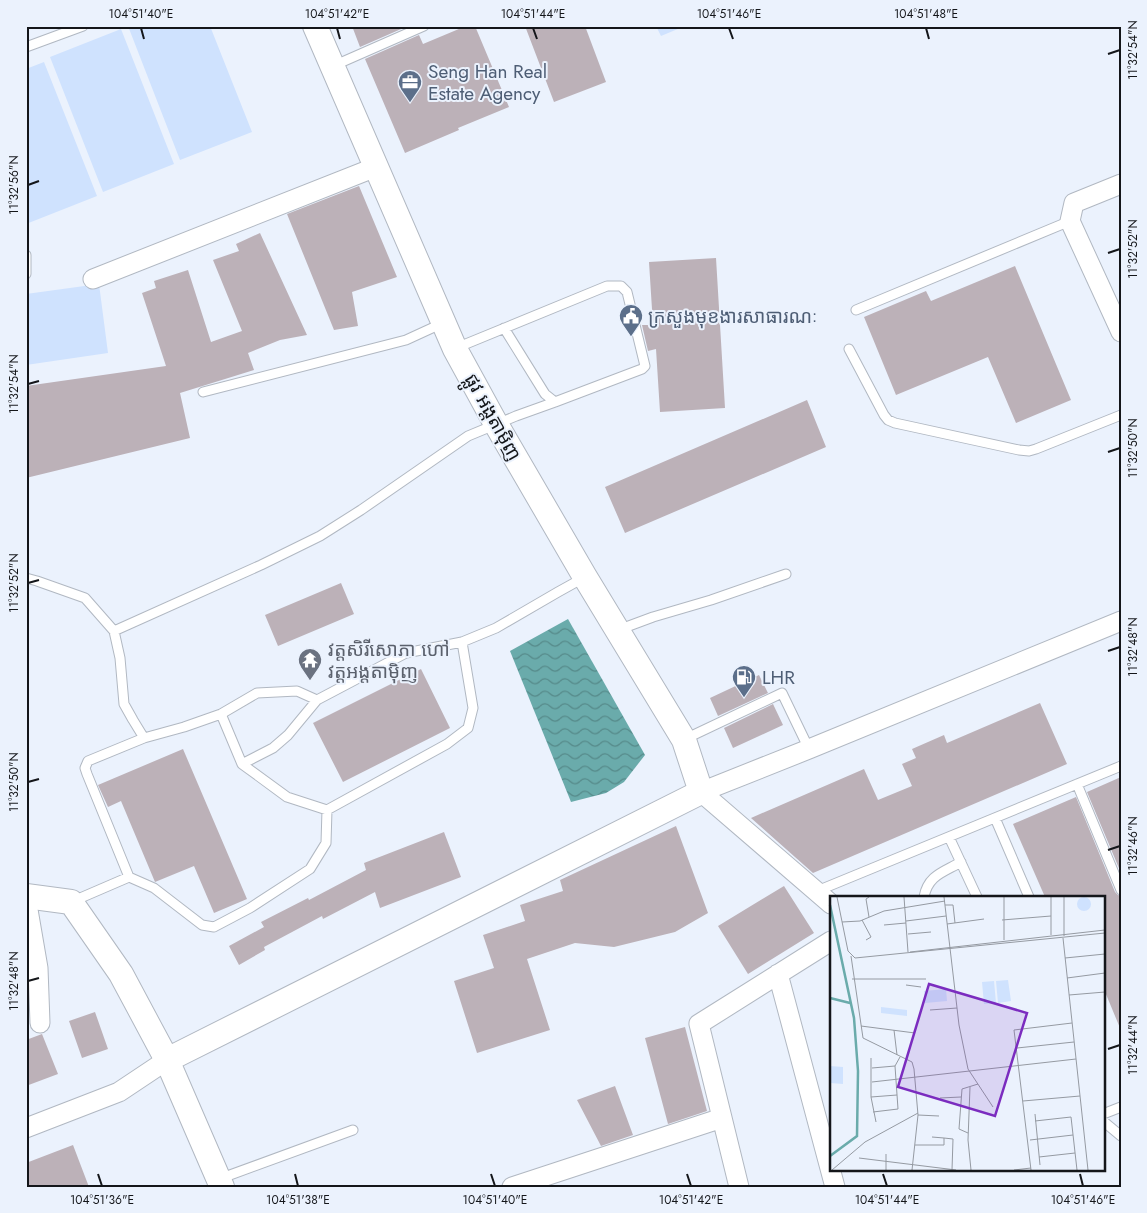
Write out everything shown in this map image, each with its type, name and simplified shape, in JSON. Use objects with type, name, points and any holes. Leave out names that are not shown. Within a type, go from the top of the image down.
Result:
[{"type":"street","name":"ផ្លូវ អង្តតាម៉ិញ","points":[[315,26],[455,349],[496,424],[585,577],[684,740],[700,792]]},
{"type":"street","points":[[93,279],[376,167]]},
{"type":"street","points":[[1121,184],[1074,203],[1070,221],[1121,332]]},
{"type":"street","points":[[26,1128],[119,1092],[168,1060],[700,792],[1121,621]]},
{"type":"street","points":[[700,792],[824,897]]},
{"type":"street","points":[[40,1023],[38,968],[26,897],[71,902],[121,974],[168,1060],[220,1183]]},
{"type":"street","points":[[739,1187],[699,1024],[830,942]]},
{"type":"street","points":[[778,974],[834,1187]]},
{"type":"street","points":[[512,1187],[722,1118]]},
{"type":"lane","points":[[26,47],[83,26]]},
{"type":"lane","points":[[333,66],[424,26]]},
{"type":"lane","points":[[856,310],[1070,221]]},
{"type":"lane","points":[[26,255],[26,274]]},
{"type":"lane","points":[[114,631],[261,565],[320,536],[468,436],[642,369],[645,366],[627,292],[621,286],[607,286],[455,349]]},
{"type":"lane","points":[[204,392],[406,340],[444,323]]},
{"type":"lane","points":[[504,328],[545,394],[555,402]]},
{"type":"lane","points":[[849,349],[884,415],[888,420],[895,422],[1028,451],[1036,450],[1121,415]]},
{"type":"lane","points":[[618,630],[653,616],[711,600],[786,574]]},
{"type":"lane","points":[[242,764],[273,748],[288,735],[317,700],[406,653],[462,642],[496,628],[585,577]]},
{"type":"lane","points":[[26,578],[85,598],[114,631],[120,658],[124,704],[144,738]]},
{"type":"lane","points":[[221,714],[242,764],[287,798],[327,810],[447,744],[468,728],[473,708],[462,642]]},
{"type":"lane","points":[[317,700],[297,691],[257,693],[221,714],[144,738],[88,761],[85,768],[129,877],[154,888],[202,925],[214,927],[250,908],[310,869],[326,843],[327,810]]},
{"type":"lane","points":[[684,740],[782,693],[809,749]]},
{"type":"lane","points":[[824,897],[949,837],[1121,766]]},
{"type":"lane","points":[[1077,784],[1121,890]]},
{"type":"lane","points":[[995,818],[1029,896]]},
{"type":"lane","points":[[949,837],[978,896]]},
{"type":"lane","points":[[924,896],[931,879],[961,862]]},
{"type":"lane","points":[[71,902],[129,877]]},
{"type":"lane","points":[[1104,1114],[1121,1107]]},
{"type":"lane","points":[[1104,1122],[1121,1136]]},
{"type":"lane","points":[[220,1183],[353,1130]]},
{"type":"shaded area","points":[[128,26],[210,26],[252,132],[180,160]]},
{"type":"shaded area","points":[[656,26],[685,26],[661,36]]},
{"type":"shaded area","points":[[121,29],[174,164],[103,192],[50,57]]},
{"type":"shaded area","points":[[44,62],[97,196],[26,224],[26,69]]},
{"type":"shaded area","points":[[99,284],[108,353],[26,365],[26,294]]},
{"type":"water","points":[[568,619],[645,755],[624,782],[606,793],[571,802],[510,651]]},
{"type":"building","points":[[352,26],[408,26],[360,47]]},
{"type":"building","points":[[466,26],[475,26],[509,107],[405,153],[365,59],[419,35],[423,44]]},
{"type":"building","points":[[525,26],[585,26],[606,82],[554,102]]},
{"type":"building","points":[[359,186],[397,277],[352,292],[358,326],[334,330],[287,214]]},
{"type":"building","points":[[260,233],[307,335],[280,340],[248,353],[254,370],[180,393],[190,438],[26,478],[26,386],[166,366],[142,293],[156,288],[154,281],[188,270],[211,342],[242,331],[213,260],[239,251],[236,244]]},
{"type":"building","name":"ក្រសួងមុខងារសាធារណៈ","points":[[716,258],[725,408],[660,412],[656,349],[648,351],[642,325],[653,325],[649,262]]},
{"type":"building","points":[[1015,266],[1071,400],[1016,423],[988,357],[896,395],[864,317],[926,291],[931,301]]},
{"type":"building","points":[[807,400],[826,447],[625,533],[605,487]]},
{"type":"building","points":[[341,583],[354,614],[278,646],[265,615]]},
{"type":"building","points":[[421,669],[450,728],[343,782],[313,723]]},
{"type":"building","points":[[759,675],[768,693],[718,716],[710,698]]},
{"type":"building","points":[[1040,703],[1067,764],[813,873],[751,818],[864,769],[878,800],[912,786],[902,764],[916,758],[912,749],[944,735],[947,743]]},
{"type":"building","points":[[773,704],[783,725],[733,748],[724,728]]},
{"type":"building","points":[[183,749],[247,899],[214,913],[194,866],[155,882],[121,801],[108,807],[98,785]]},
{"type":"building","points":[[1121,777],[1121,873],[1087,792]]},
{"type":"building","points":[[1076,797],[1115,892],[1121,896],[1120,1028],[1104,989],[1104,896],[1045,896],[1013,824]]},
{"type":"building","points":[[676,826],[708,913],[675,932],[614,947],[575,943],[527,959],[550,1030],[477,1053],[454,981],[494,968],[483,935],[525,921],[520,905],[563,891],[560,880]]},
{"type":"building","points":[[444,832],[461,877],[380,908],[375,892],[323,919],[322,916],[264,947],[265,950],[239,965],[229,946],[264,927],[261,922],[308,898],[309,900],[366,870],[364,863]]},
{"type":"building","points":[[784,886],[814,933],[748,974],[718,926]]},
{"type":"building","points":[[95,1012],[108,1049],[82,1058],[69,1021]]},
{"type":"building","points":[[685,1027],[707,1111],[668,1124],[645,1038]]},
{"type":"building","points":[[42,1034],[58,1074],[26,1086],[26,1040]]},
{"type":"building","points":[[615,1086],[633,1135],[601,1146],[577,1100]]},
{"type":"building","points":[[73,1145],[89,1187],[26,1187],[26,1163]]},
{"type":"place","name":"Seng Han Real Estate Agency","points":[[410,103]]},
{"type":"place","name":"ក្រសួងមុខងារសាធារណៈ","points":[[631,337]]},
{"type":"place","name":"វត្តសិរីសោភា ហៅ វត្តអង្តតាម៉ិញ","points":[[310,681]]},
{"type":"place","name":"LHR","points":[[744,698]]}]
